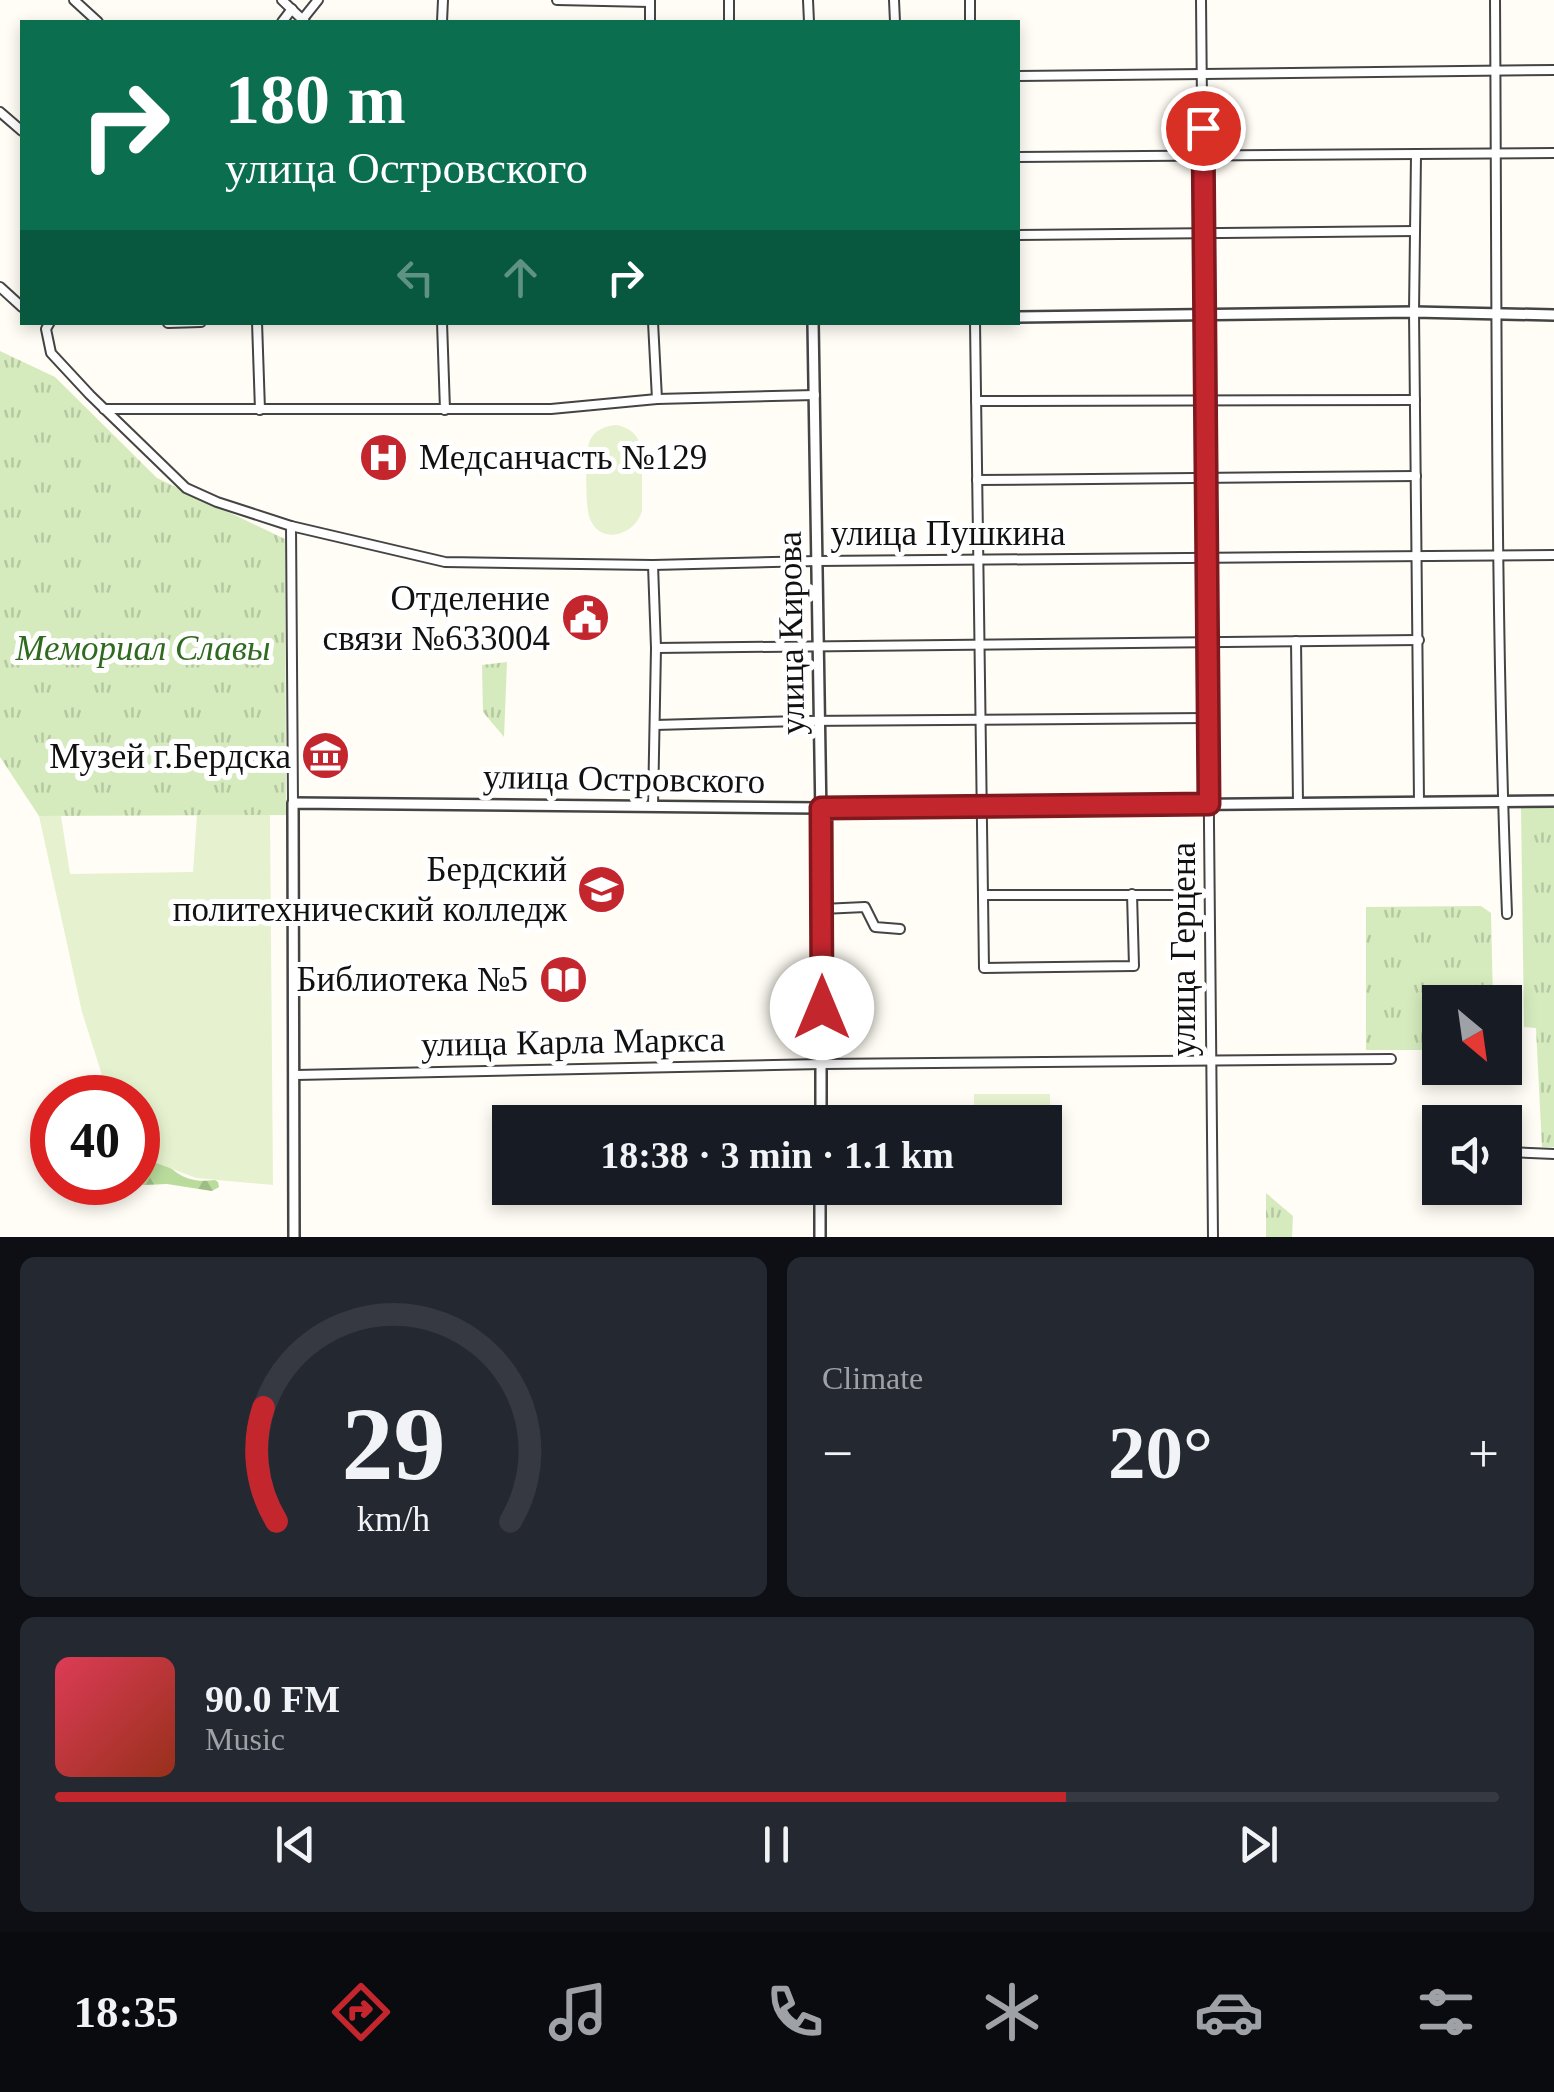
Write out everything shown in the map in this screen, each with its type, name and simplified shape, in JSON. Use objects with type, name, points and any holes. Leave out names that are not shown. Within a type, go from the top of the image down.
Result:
[{"type":"street","points":[[74,0],[96,20]]},
{"type":"street","points":[[282,0],[303,20]]},
{"type":"street","points":[[557,0],[650,1]]},
{"type":"street","name":"улица Герцена","points":[[1202,0],[1213,1237]]},
{"type":"street","points":[[1495,0],[1498,556],[1507,914]]},
{"type":"street","points":[[284,20],[292,10]]},
{"type":"street","points":[[1020,76],[1554,70]]},
{"type":"street","points":[[0,112],[20,129]]},
{"type":"street","points":[[1020,157],[1554,153]]},
{"type":"street","points":[[1416,155],[1419,802]]},
{"type":"street","points":[[1020,235],[1415,231]]},
{"type":"street","points":[[0,287],[20,305]]},
{"type":"street","points":[[1020,316],[1414,312],[1554,315]]},
{"type":"street","name":"улица Пушкина","points":[[45,325],[52,353],[186,488],[291,526],[445,562],[653,565],[1554,555]]},
{"type":"street","points":[[257,325],[260,410]]},
{"type":"street","points":[[442,325],[445,410]]},
{"type":"street","points":[[654,325],[657,399]]},
{"type":"street","name":"улица Кирова","points":[[813,325],[821,808],[821,1105]]},
{"type":"street","points":[[975,325],[984,968],[1134,966],[1132,894]]},
{"type":"street","points":[[104,409],[550,409],[657,399],[815,395]]},
{"type":"street","points":[[976,402],[1415,400]]},
{"type":"street","points":[[977,480],[1416,476]]},
{"type":"street","points":[[291,526],[294,1237]]},
{"type":"street","points":[[653,565],[654,806]]},
{"type":"street","points":[[656,648],[1419,640]]},
{"type":"street","points":[[1296,641],[1298,802]]},
{"type":"street","points":[[655,725],[1208,718]]},
{"type":"street","name":"улица Островского","points":[[293,804],[821,808],[1554,801]]},
{"type":"street","points":[[983,895],[1172,895]]},
{"type":"street","points":[[822,909],[866,907],[875,927],[900,929]]},
{"type":"street","name":"улица Карла Маркса","points":[[296,1074],[1391,1059]]},
{"type":"street","points":[[1522,1153],[1554,1154]]},
{"type":"street","points":[[820,1205],[820,1237]]},
{"type":"green space","name":"Мемориал Славы","points":[[0,351],[55,377],[157,478],[285,539],[286,815],[39,816],[0,757]]},
{"type":"green space","points":[[616,425],[633,432],[642,449],[642,511],[632,526],[609,535],[590,519],[586,467],[592,437],[601,429]]},
{"type":"green space","points":[[507,662],[504,737],[483,712],[482,665]]},
{"type":"green space","points":[[1554,806],[1554,1147],[1542,1147],[1536,1028],[1524,1027],[1521,807]]},
{"type":"green space","points":[[197,815],[270,815],[273,1185],[196,1178],[160,1164],[160,1075],[102,1075],[82,1012],[39,816],[61,816],[70,874],[193,872]]},
{"type":"green space","points":[[1481,906],[1491,913],[1493,985],[1422,985],[1422,1050],[1366,1050],[1366,907]]},
{"type":"green space","points":[[974,1094],[1050,1094],[1050,1105],[974,1105]]},
{"type":"green space","points":[[160,1157],[180,1175],[215,1180],[219,1187],[212,1191],[160,1184]]},
{"type":"green space","points":[[1266,1193],[1293,1216],[1292,1237],[1266,1237]]},
{"type":"place","name":"Медсанчасть №129","points":[[384,457]]},
{"type":"place","name":"Отделение связи №633004","points":[[585,618]]},
{"type":"place","name":"Музей г.Бердска","points":[[326,756]]},
{"type":"place","name":"Бердский политехнический колледж","points":[[602,889]]},
{"type":"place","name":"Библиотека №5","points":[[563,979]]},
{"type":"route","points":[[822,1008],[821,808],[1209,804],[1203,128]]}]
